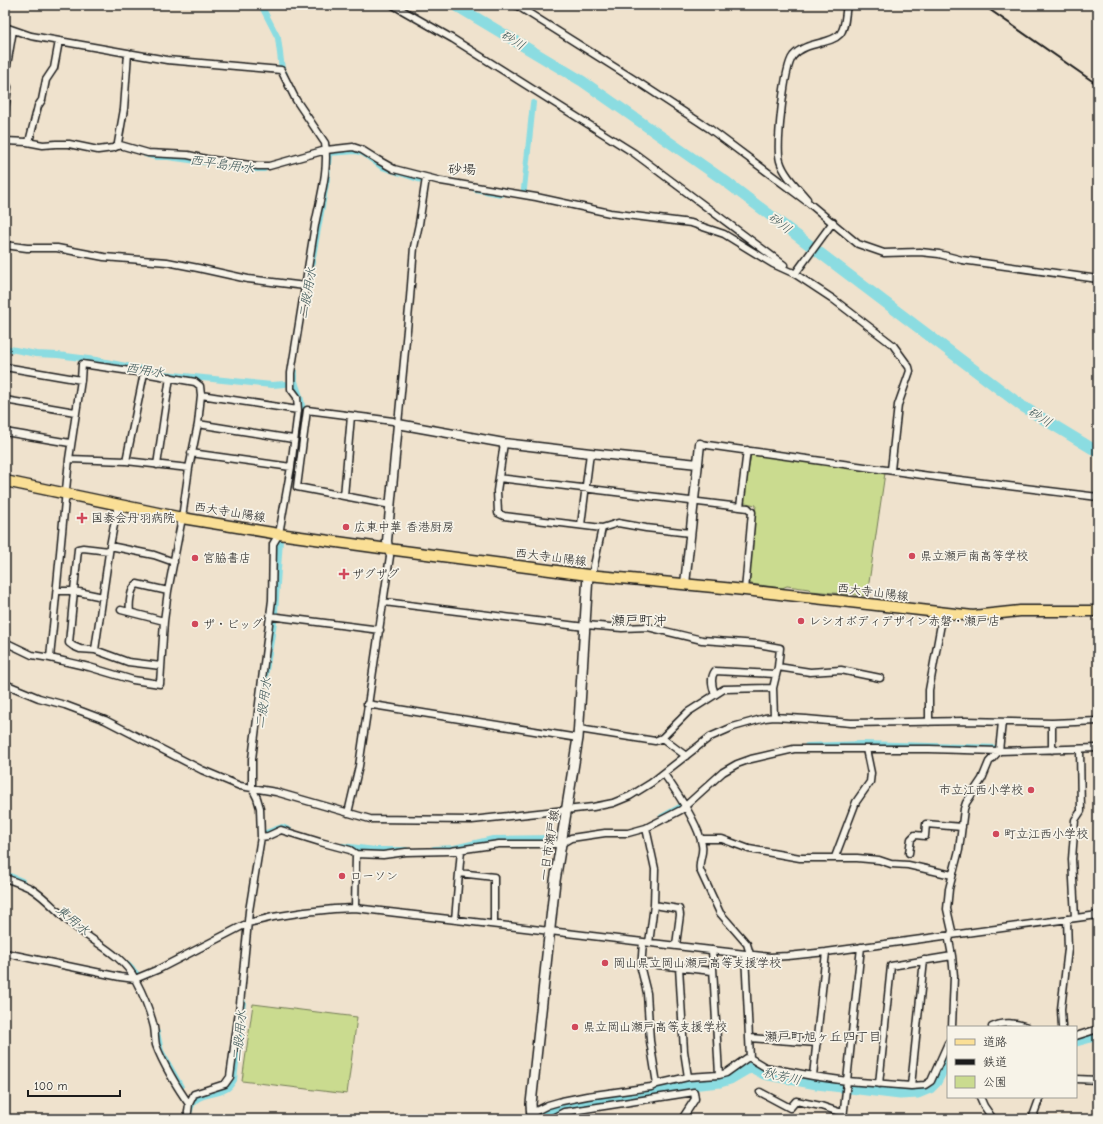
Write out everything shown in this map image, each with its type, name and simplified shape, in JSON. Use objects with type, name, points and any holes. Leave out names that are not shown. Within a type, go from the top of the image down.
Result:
[{"type":"main road","name":"西大寺山陽線","points":[[5,481],[182,518],[278,534],[590,575],[745,590],[974,616],[1020,611],[1098,611]]},
{"type":"main road","name":"一日市瀬戸線","points":[[532,1117],[531,1104],[556,881],[579,729],[590,575]]},
{"type":"street","points":[[393,5],[452,39],[634,153],[795,274],[833,299],[893,345],[909,367],[910,371],[898,405],[891,470]]},
{"type":"street","points":[[516,5],[684,111],[810,204],[858,244],[884,253],[920,252],[939,254],[962,260],[1098,279]]},
{"type":"street","points":[[810,204],[786,172],[780,161],[780,135],[787,72],[793,56],[803,48],[833,39],[840,34],[847,5]]},
{"type":"street","points":[[5,27],[31,36],[167,60],[281,70],[296,100],[325,143],[324,180],[291,373],[291,388],[297,398],[298,410],[291,467],[278,534],[273,544],[272,600],[252,759],[252,788],[260,808],[260,838],[248,923],[240,1004],[230,1077],[225,1084],[194,1094],[189,1104],[187,1119]]},
{"type":"street","points":[[5,77],[13,30]]},
{"type":"street","points":[[29,142],[38,106],[42,100],[46,80],[54,68],[59,41]]},
{"type":"street","points":[[119,146],[118,143],[124,109],[128,53]]},
{"type":"street","points":[[5,81],[8,87],[5,110]]},
{"type":"street","points":[[5,141],[29,142],[43,145],[69,144],[98,150],[119,146],[148,154],[188,155],[258,166],[269,166],[326,150],[353,147],[362,150],[394,169],[426,178],[536,197],[610,213],[691,223],[724,234],[773,264],[795,274]]},
{"type":"street","points":[[348,813],[359,766],[390,556],[387,542],[414,247],[426,178]]},
{"type":"street","points":[[795,274],[833,222]]},
{"type":"street","points":[[5,245],[27,248],[57,248],[104,257],[167,262],[248,279],[305,286]]},
{"type":"street","points":[[5,642],[32,655],[50,658],[133,680],[160,684],[164,621],[168,591],[182,518],[191,453],[198,424],[201,395],[200,386],[195,382],[82,364],[81,380],[70,443],[50,658]]},
{"type":"street","points":[[5,367],[81,380]]},
{"type":"street","points":[[126,461],[144,373]]},
{"type":"street","points":[[157,465],[170,377]]},
{"type":"street","points":[[201,395],[298,410]]},
{"type":"street","points":[[5,400],[75,412]]},
{"type":"street","points":[[390,505],[297,487],[307,410],[393,421],[398,424],[504,443],[698,464]]},
{"type":"street","points":[[344,496],[351,416]]},
{"type":"street","points":[[198,424],[294,439]]},
{"type":"street","points":[[5,432],[70,443]]},
{"type":"street","points":[[504,443],[497,491],[498,513],[504,516],[602,528],[618,523],[690,533]]},
{"type":"street","points":[[685,584],[700,444],[944,478],[1098,497]]},
{"type":"street","points":[[740,507],[747,450]]},
{"type":"street","points":[[191,453],[291,467]]},
{"type":"street","points":[[581,525],[590,453]]},
{"type":"street","points":[[69,459],[126,461],[189,468]]},
{"type":"street","points":[[499,478],[748,508],[752,512],[745,590]]},
{"type":"street","points":[[95,650],[109,548],[118,504]]},
{"type":"street","points":[[590,575],[602,528]]},
{"type":"street","points":[[161,666],[128,662],[95,650],[80,649],[69,643],[78,549],[109,548],[154,555],[174,562]]},
{"type":"street","points":[[130,612],[130,600],[134,586],[137,584],[168,591]]},
{"type":"street","points":[[56,591],[74,592],[103,597]]},
{"type":"street","points":[[384,602],[586,626],[622,628],[648,627],[702,640],[758,644],[780,648],[778,667],[775,674],[773,688],[774,717]]},
{"type":"street","points":[[121,610],[164,621]]},
{"type":"street","points":[[929,722],[929,690],[944,613]]},
{"type":"street","points":[[270,616],[380,630]]},
{"type":"street","points":[[778,667],[810,672],[841,670],[880,678]]},
{"type":"street","points":[[715,694],[712,687],[712,675],[715,671],[775,674]]},
{"type":"street","points":[[5,684],[39,698],[65,705],[105,720],[202,770],[240,786],[276,792],[370,819],[472,820],[566,810],[613,803],[630,796],[664,774],[710,737],[753,721],[774,717],[851,723],[1052,723],[1098,721]]},
{"type":"street","points":[[579,729],[654,741],[662,738],[688,712],[724,689],[773,688]]},
{"type":"street","points":[[367,704],[578,738]]},
{"type":"street","points":[[952,1026],[954,976],[949,940],[952,931],[947,909],[949,889],[959,850],[964,808],[976,790],[989,762],[999,751],[1002,722]]},
{"type":"street","points":[[1052,723],[1052,750]]},
{"type":"street","points":[[662,738],[686,756]]},
{"type":"street","points":[[260,838],[281,830],[350,850],[356,854],[383,855],[406,852],[461,850],[500,844],[561,844],[571,838],[605,833],[628,833],[646,828],[685,807],[723,772],[737,764],[751,759],[794,749],[930,749],[999,751],[1080,750],[1098,748]]},
{"type":"street","points":[[835,858],[856,802],[870,782],[871,773],[866,749]]},
{"type":"street","points":[[1075,918],[1072,859],[1075,820],[1080,811],[1080,750]]},
{"type":"street","points":[[664,774],[685,807],[701,839],[703,847],[699,865],[700,870],[720,913],[747,944],[750,1058]]},
{"type":"street","points":[[909,853],[911,839],[915,835],[925,836],[926,824],[962,827]]},
{"type":"street","points":[[646,828],[655,869],[654,905],[641,969],[647,993],[650,1042],[657,1084]]},
{"type":"street","points":[[701,839],[722,839],[749,849],[800,858],[857,858],[879,860],[891,864],[908,865],[952,875]]},
{"type":"street","points":[[456,920],[461,850]]},
{"type":"street","points":[[355,908],[356,854]]},
{"type":"street","points":[[459,873],[494,877],[494,924]]},
{"type":"street","points":[[5,878],[31,889],[51,904],[86,936],[118,958],[135,979],[150,1015],[156,1045],[189,1104]]},
{"type":"street","points":[[654,905],[679,909],[680,915],[676,945]]},
{"type":"street","points":[[5,953],[135,979],[159,969],[248,923],[272,917],[305,912],[355,908],[770,957],[826,952],[1098,915]]},
{"type":"street","points":[[1062,1026],[1061,1009],[1068,950],[1067,919]]},
{"type":"street","points":[[842,1119],[861,947]]},
{"type":"street","points":[[712,950],[719,1075]]},
{"type":"street","points":[[813,1076],[826,952]]},
{"type":"street","points":[[879,1084],[892,966],[952,956]]},
{"type":"street","points":[[911,1086],[924,960]]},
{"type":"street","points":[[641,963],[712,971]]},
{"type":"street","points":[[679,967],[684,1051],[688,1077]]},
{"type":"street","points":[[995,1026],[1003,1023],[1012,1023],[1023,1026]]},
{"type":"street","points":[[1077,1036],[1098,1028]]},
{"type":"street","points":[[750,1038],[817,1043]]},
{"type":"street","points":[[532,1117],[548,1105],[562,1101],[651,1087],[657,1084],[688,1077],[719,1075],[726,1073],[747,1058],[750,1058],[765,1067],[813,1076],[846,1087],[879,1084],[911,1086],[925,1085],[931,1081],[947,1045]]},
{"type":"street","points":[[1077,1079],[1098,1080]]},
{"type":"street","points":[[553,1118],[564,1112],[694,1092],[695,1099],[682,1119]]},
{"type":"street","points":[[760,1092],[790,1108],[796,1101],[843,1112]]},
{"type":"street","points":[[980,1098],[993,1119]]},
{"type":"street","points":[[1032,1119],[1040,1098]]},
{"type":"green space","points":[[753,453],[885,473],[867,596],[811,591],[809,589],[787,586],[782,588],[751,584],[749,580],[756,505],[745,503],[743,501],[751,454]]},
{"type":"green space","points":[[253,1004],[357,1017],[347,1094],[242,1081]]},
{"type":"waterway","points":[[261,5],[278,38],[282,69],[285,74]]},
{"type":"waterway","name":"砂川","points":[[455,5],[582,81],[725,181],[1022,406],[1098,452]]},
{"type":"waterway","name":"二股用水","points":[[524,189],[533,103]]},
{"type":"waterway","name":"二股用水","points":[[307,290],[327,179],[329,153],[356,151],[363,153],[382,167],[421,180]]},
{"type":"waterway","name":"西平島用水","points":[[145,154],[156,157],[168,157],[205,162]]},
{"type":"waterway","name":"西平島用水","points":[[226,165],[264,169]]},
{"type":"waterway","name":"二股用水","points":[[475,189],[501,194]]},
{"type":"waterway","name":"西用水","points":[[5,348],[36,354],[96,360],[151,371]]},
{"type":"waterway","name":"二股用水","points":[[294,370],[294,379],[302,402],[302,414],[294,463]]},
{"type":"waterway","name":"西用水","points":[[164,374],[272,385],[285,384]]},
{"type":"waterway","name":"二股用水","points":[[275,612],[280,540]]},
{"type":"waterway","name":"二股用水","points":[[264,683],[274,622]]},
{"type":"waterway","points":[[807,746],[863,744],[999,748]]},
{"type":"waterway","points":[[662,817],[682,806]]},
{"type":"waterway","points":[[263,834],[282,827],[289,830]]},
{"type":"waterway","points":[[434,849],[454,848],[493,839],[557,838]]},
{"type":"waterway","points":[[342,846],[375,850],[406,850]]},
{"type":"waterway","name":"東用水","points":[[5,874],[22,881]]},
{"type":"waterway","name":"東用水","points":[[127,964],[136,973]]},
{"type":"waterway","name":"二股用水","points":[[190,1111],[192,1105],[199,1098],[226,1089],[234,1080],[243,1002]]},
{"type":"waterway","name":"東用水","points":[[157,1032],[161,1051],[181,1087]]},
{"type":"waterway","name":"秋芳川","points":[[1077,1041],[1098,1035]]},
{"type":"waterway","name":"秋芳川","points":[[533,1119],[559,1107],[576,1103],[690,1085],[720,1082],[730,1079],[747,1069],[753,1068],[764,1074],[817,1084],[900,1094],[918,1093],[930,1088],[936,1082],[947,1061]]},
{"type":"railway","points":[[983,5],[1098,85]]},
{"type":"place","name":"国泰会丹羽病院","points":[[82,518]]},
{"type":"place","name":"広東中華 香港厨房","points":[[346,527]]},
{"type":"place","name":"県立瀬戸南高等学校","points":[[912,556]]},
{"type":"place","name":"宮脇書店","points":[[195,558]]},
{"type":"place","name":"ザグザグ","points":[[344,574]]},
{"type":"place","name":"レシオボディデザイン赤磐・瀬戸店","points":[[801,621]]},
{"type":"place","name":"ザ・ビッグ","points":[[195,624]]},
{"type":"place","name":"市立江西小学校","points":[[1031,790]]},
{"type":"place","name":"町立江西小学校","points":[[996,834]]},
{"type":"place","name":"ローソン","points":[[342,876]]},
{"type":"place","name":"岡山県立岡山瀬戸高等支援学校","points":[[605,963]]},
{"type":"place","name":"県立岡山瀬戸高等支援学校","points":[[575,1027]]},
{"type":"district","name":"砂場","points":[[462,169]]},
{"type":"district","name":"瀬戸町沖","points":[[639,620]]},
{"type":"district","name":"瀬戸町旭ヶ丘四丁目","points":[[823,1036]]}]
